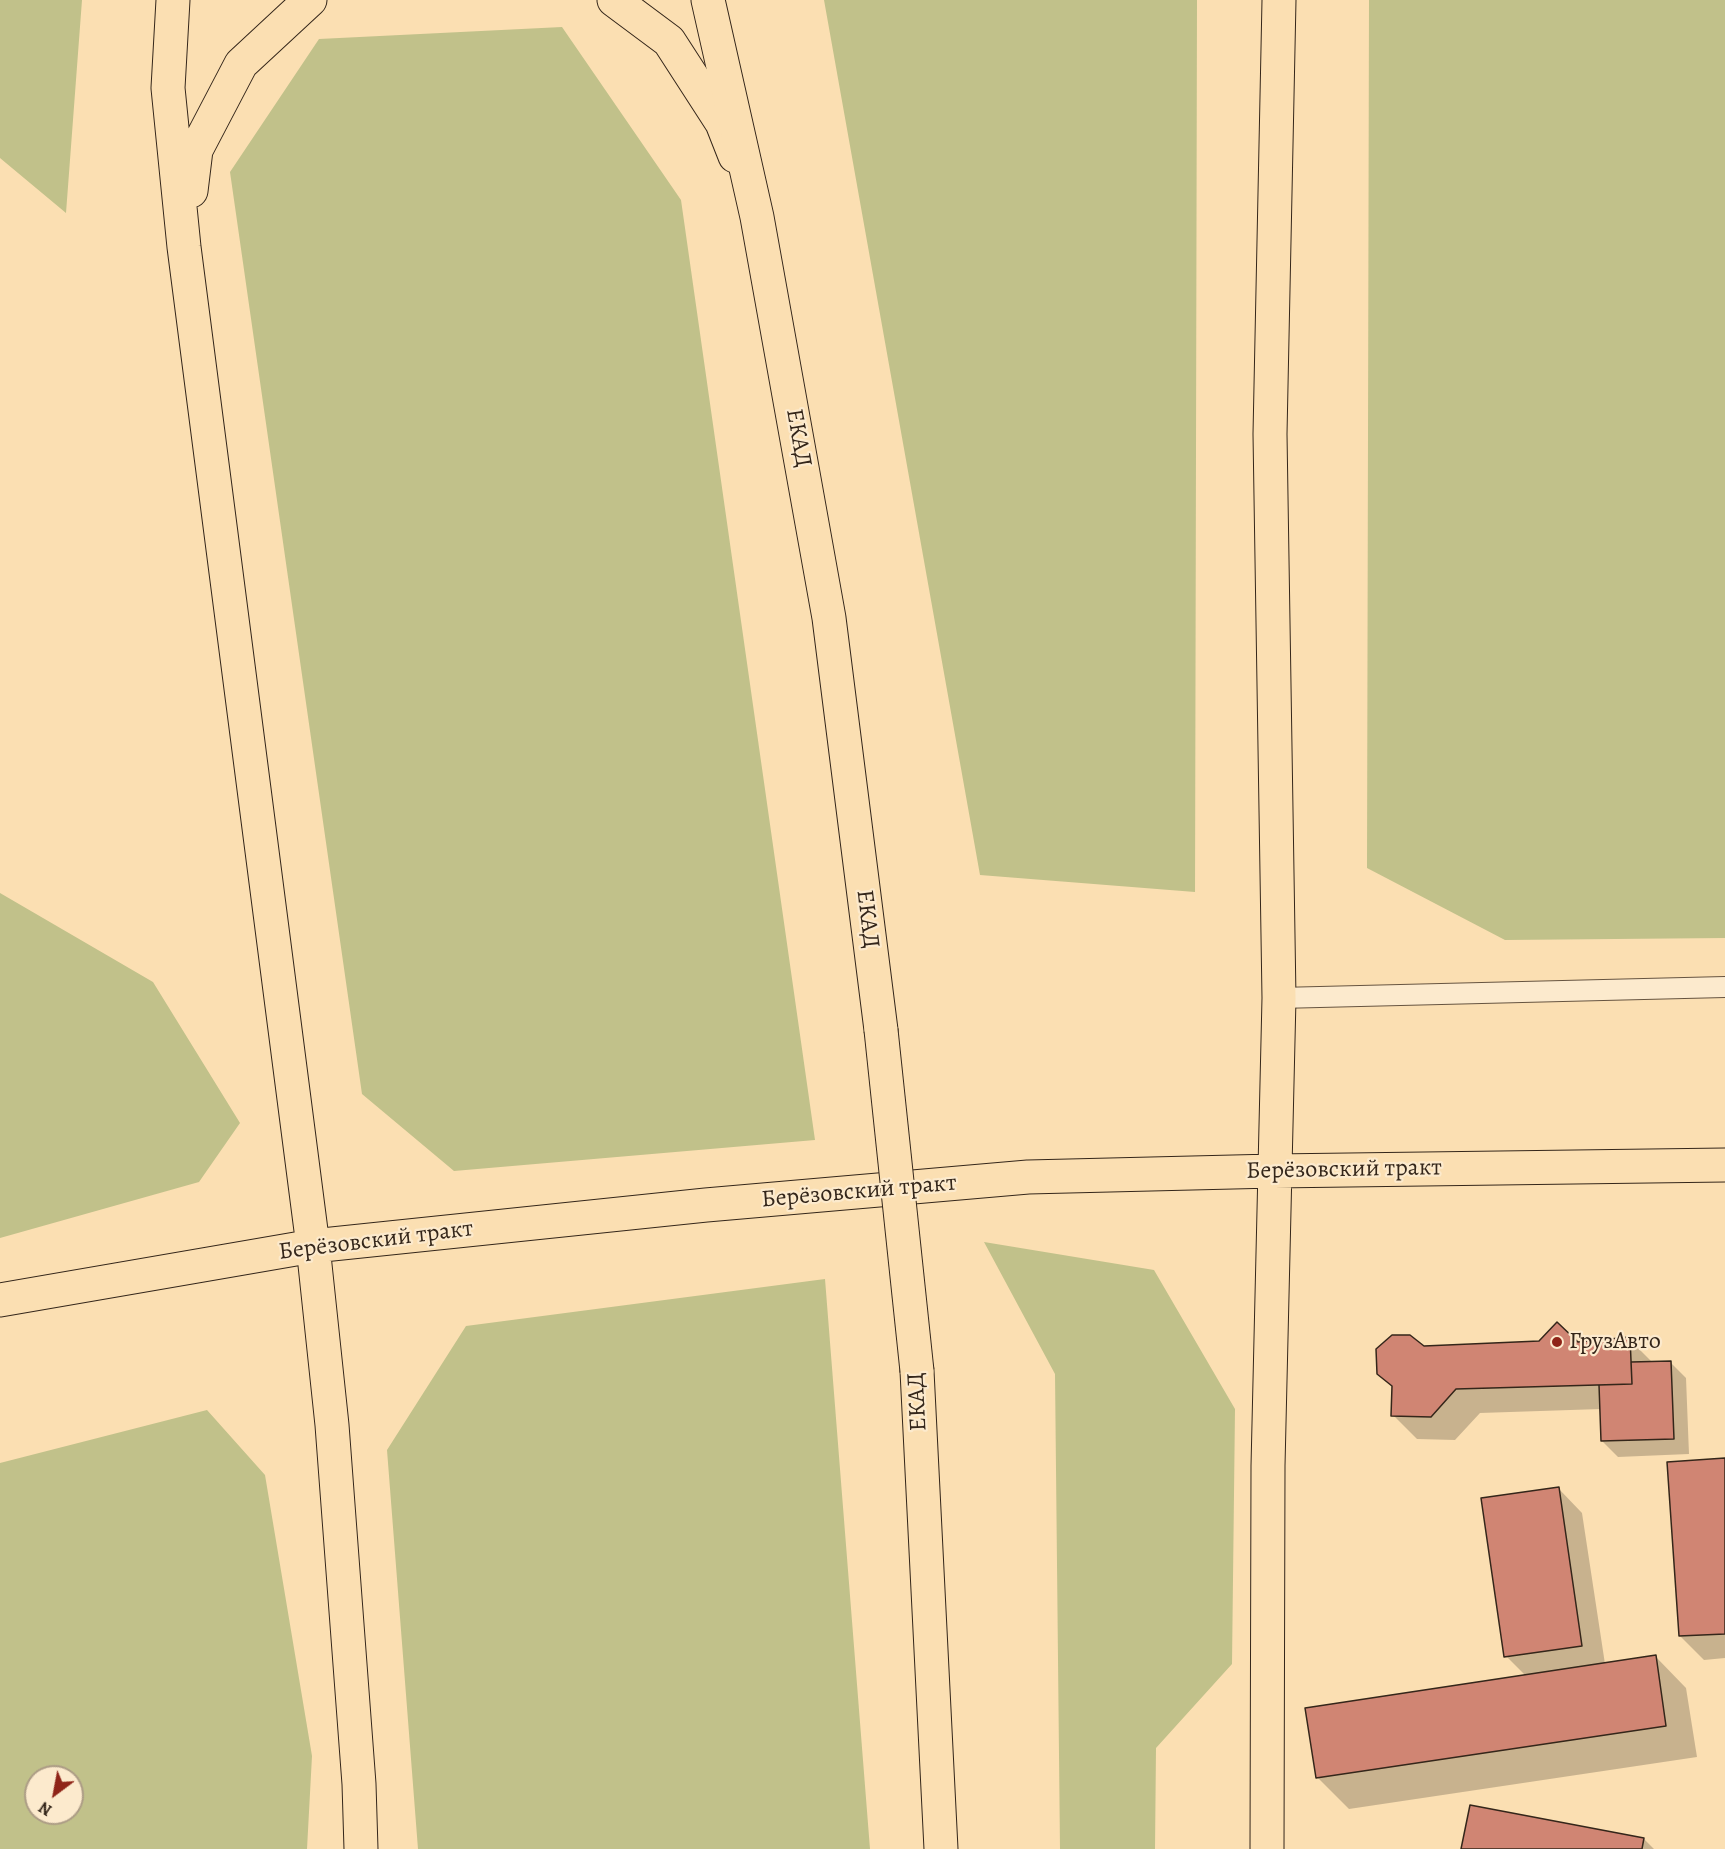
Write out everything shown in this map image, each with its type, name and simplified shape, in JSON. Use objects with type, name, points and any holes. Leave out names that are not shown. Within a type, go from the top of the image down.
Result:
[{"type":"main road","points":[[173,0],[168,88],[184,247],[313,1246],[332,1425],[359,1784],[361,1849]]},
{"type":"main road","points":[[184,247],[196,150],[240,64],[310,0]]},
{"type":"main road","points":[[614,0],[669,41],[675,50],[722,123],[757,217]]},
{"type":"main road","name":"ЕКАД","points":[[708,0],[757,217],[829,618],[881,1030],[916,1371],[941,1849]]},
{"type":"main road","points":[[1267,1849],[1268,1466],[1279,998],[1270,434],[1279,0]]},
{"type":"main road","name":"Берёзовский тракт","points":[[0,1300],[313,1246],[706,1205],[1028,1177],[1725,1165]]},
{"type":"lane","points":[[1279,998],[1725,987]]},
{"type":"green space","points":[[0,0],[82,0],[66,213],[0,158]]},
{"type":"green space","points":[[824,0],[1197,0],[1195,892],[980,875]]},
{"type":"green space","points":[[1369,0],[1725,0],[1725,938],[1505,940],[1367,868]]},
{"type":"green space","points":[[562,27],[681,200],[815,1140],[454,1171],[362,1094],[230,172],[319,39]]},
{"type":"green space","points":[[0,893],[153,982],[240,1123],[199,1182],[0,1238]]},
{"type":"green space","points":[[984,1242],[1154,1270],[1235,1409],[1232,1664],[1156,1748],[1155,1849],[1060,1849],[1055,1374]]},
{"type":"green space","points":[[825,1279],[870,1849],[418,1849],[387,1450],[466,1326]]},
{"type":"green space","points":[[207,1410],[265,1475],[312,1756],[307,1849],[0,1849],[0,1463]]},
{"type":"building","points":[[1557,1322],[1578,1342],[1630,1337],[1632,1384],[1456,1389],[1431,1417],[1391,1416],[1392,1386],[1377,1374],[1376,1349],[1392,1335],[1410,1335],[1424,1346],[1539,1341]]},
{"type":"building","points":[[1671,1361],[1674,1439],[1601,1441],[1599,1385],[1632,1384],[1631,1362]]},
{"type":"building","points":[[1725,1458],[1725,1634],[1679,1636],[1667,1462]]},
{"type":"building","points":[[1559,1487],[1582,1646],[1504,1657],[1481,1498]]},
{"type":"building","points":[[1656,1655],[1666,1726],[1316,1778],[1305,1708]]},
{"type":"building","points":[[1470,1805],[1644,1838],[1642,1849],[1461,1849]]},
{"type":"place","name":"ГрузАвто","points":[[1557,1342]]}]
